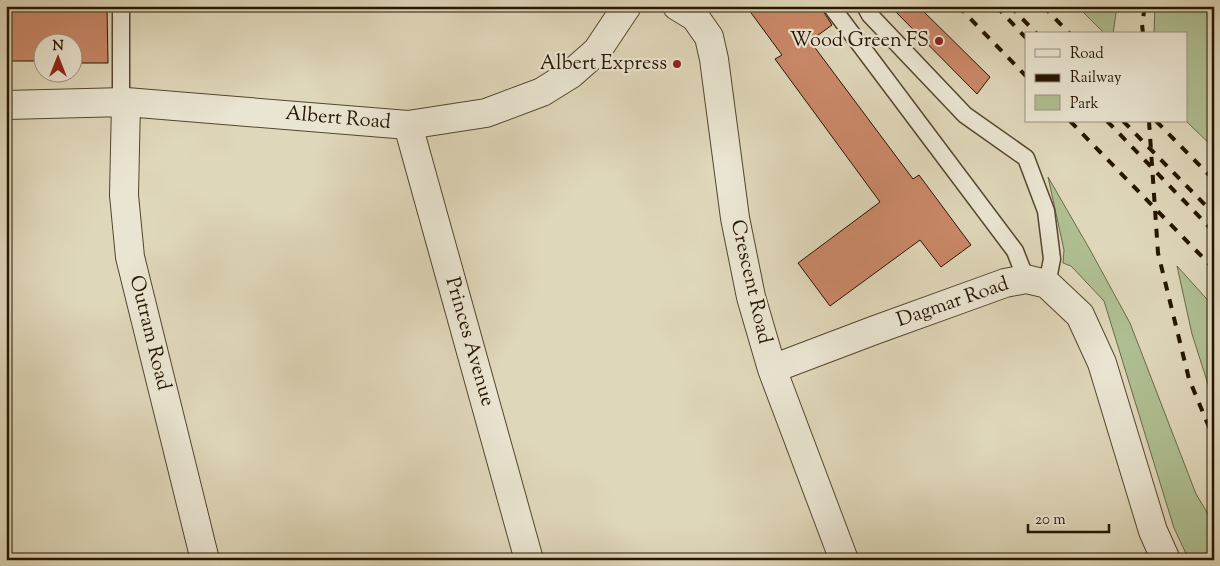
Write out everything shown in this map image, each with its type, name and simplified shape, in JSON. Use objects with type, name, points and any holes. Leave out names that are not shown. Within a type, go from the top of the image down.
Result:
[{"type":"street","name":"Albert Road","points":[[6,105],[123,102],[408,125],[486,113],[542,92],[571,74],[597,51],[627,6]]},
{"type":"street","name":"Crescent Road","points":[[677,6],[695,17],[709,37],[714,60],[735,218],[752,297],[772,369],[844,560]]},
{"type":"street","name":"Outram Road","points":[[123,102],[124,194],[130,257],[205,560]]},
{"type":"street","name":"Princes Avenue","points":[[408,125],[529,560]]},
{"type":"street","name":"Dagmar Road","points":[[772,369],[1005,283],[1037,281]]},
{"type":"street","points":[[1037,281],[1080,315],[1102,362],[1153,531],[1166,560]]},
{"type":"lane","points":[[121,6],[123,102]]},
{"type":"lane","points":[[832,6],[1037,281],[1052,259],[1046,211],[1026,158],[965,115],[870,15],[865,6]]},
{"type":"green space","points":[[1077,6],[1117,6],[1113,32],[1103,32]]},
{"type":"green space","points":[[1155,6],[1214,6],[1214,148],[1187,122],[1188,32],[1154,32]]},
{"type":"green space","points":[[1048,177],[1130,323],[1196,494],[1214,524],[1214,560],[1189,560],[1174,528],[1104,301],[1071,266],[1063,263],[1064,250]]},
{"type":"green space","points":[[1177,266],[1214,307],[1214,403],[1192,334]]},
{"type":"building","points":[[6,6],[107,6],[108,63],[82,63],[82,32],[32,32],[32,61],[6,61]]},
{"type":"building","points":[[746,6],[820,6],[832,25],[810,41],[913,179],[919,175],[971,245],[941,267],[920,240],[830,306],[798,263],[880,202],[775,59],[782,55]]},
{"type":"building","name":"Wood Green FS","points":[[890,6],[918,6],[990,77],[977,94]]},
{"type":"railway","points":[[958,6],[1025,75]]},
{"type":"railway","points":[[996,6],[1025,37]]},
{"type":"railway","points":[[1010,6],[1035,32]]},
{"type":"railway","points":[[1043,6],[1068,32]]},
{"type":"railway","points":[[1143,32],[1145,6]]},
{"type":"railway","points":[[1071,122],[1214,269]]},
{"type":"railway","points":[[1108,122],[1214,232]]},
{"type":"railway","points":[[1124,122],[1214,214]]},
{"type":"railway","points":[[1149,122],[1158,253],[1189,379],[1214,439]]},
{"type":"railway","points":[[1157,122],[1214,180]]},
{"type":"place","name":"Wood Green FS","points":[[939,41]]},
{"type":"place","name":"Albert Express","points":[[677,64]]}]
